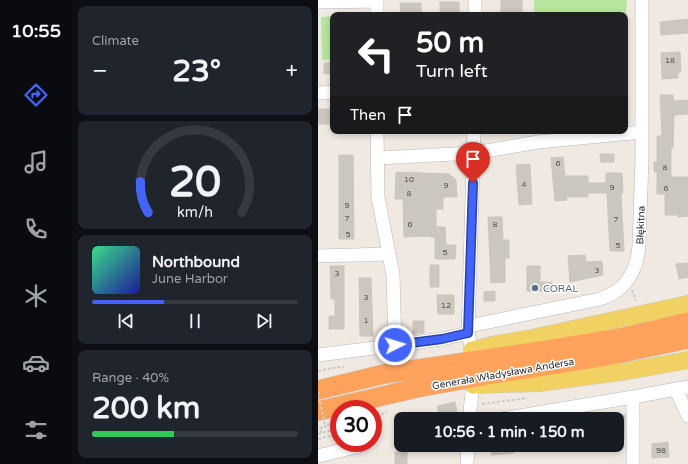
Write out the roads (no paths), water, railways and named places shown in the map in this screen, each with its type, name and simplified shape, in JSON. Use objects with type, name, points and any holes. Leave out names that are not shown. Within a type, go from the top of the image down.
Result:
[{"type":"highway","name":"Generała Władysława Andersa","points":[[318,391],[384,374],[624,337],[688,322]]},
{"type":"highway","points":[[384,374],[431,360],[470,336]]},
{"type":"highway","name":"Generała Władysława Andersa","points":[[322,423],[417,388],[607,356],[688,339]]},
{"type":"highway","points":[[417,388],[473,385]]},
{"type":"main road","points":[[470,336],[497,344],[532,338],[688,304]]},
{"type":"main road","points":[[473,385],[538,383],[627,371],[688,360]]},
{"type":"street","points":[[318,2],[377,0],[377,12]]},
{"type":"street","points":[[475,0],[475,12]]},
{"type":"street","name":"Błękitna","points":[[318,355],[470,336],[600,299],[615,292],[626,282],[633,271],[638,257],[642,132],[642,0]]},
{"type":"street","points":[[318,93],[330,92]]},
{"type":"street","points":[[628,133],[642,132]]},
{"type":"street","points":[[377,134],[378,197],[393,275],[395,345]]},
{"type":"street","points":[[470,336],[474,134]]},
{"type":"street","points":[[378,158],[474,153],[538,137],[600,134]]},
{"type":"street","points":[[318,256],[388,254]]},
{"type":"street","points":[[470,412],[473,385]]},
{"type":"street","points":[[543,412],[682,388],[688,416]]},
{"type":"street","points":[[633,397],[633,464]]},
{"type":"street","points":[[318,456],[335,452]]},
{"type":"street","points":[[467,464],[468,452]]},
{"type":"place","name":"CORAL","points":[[535,288]]}]
